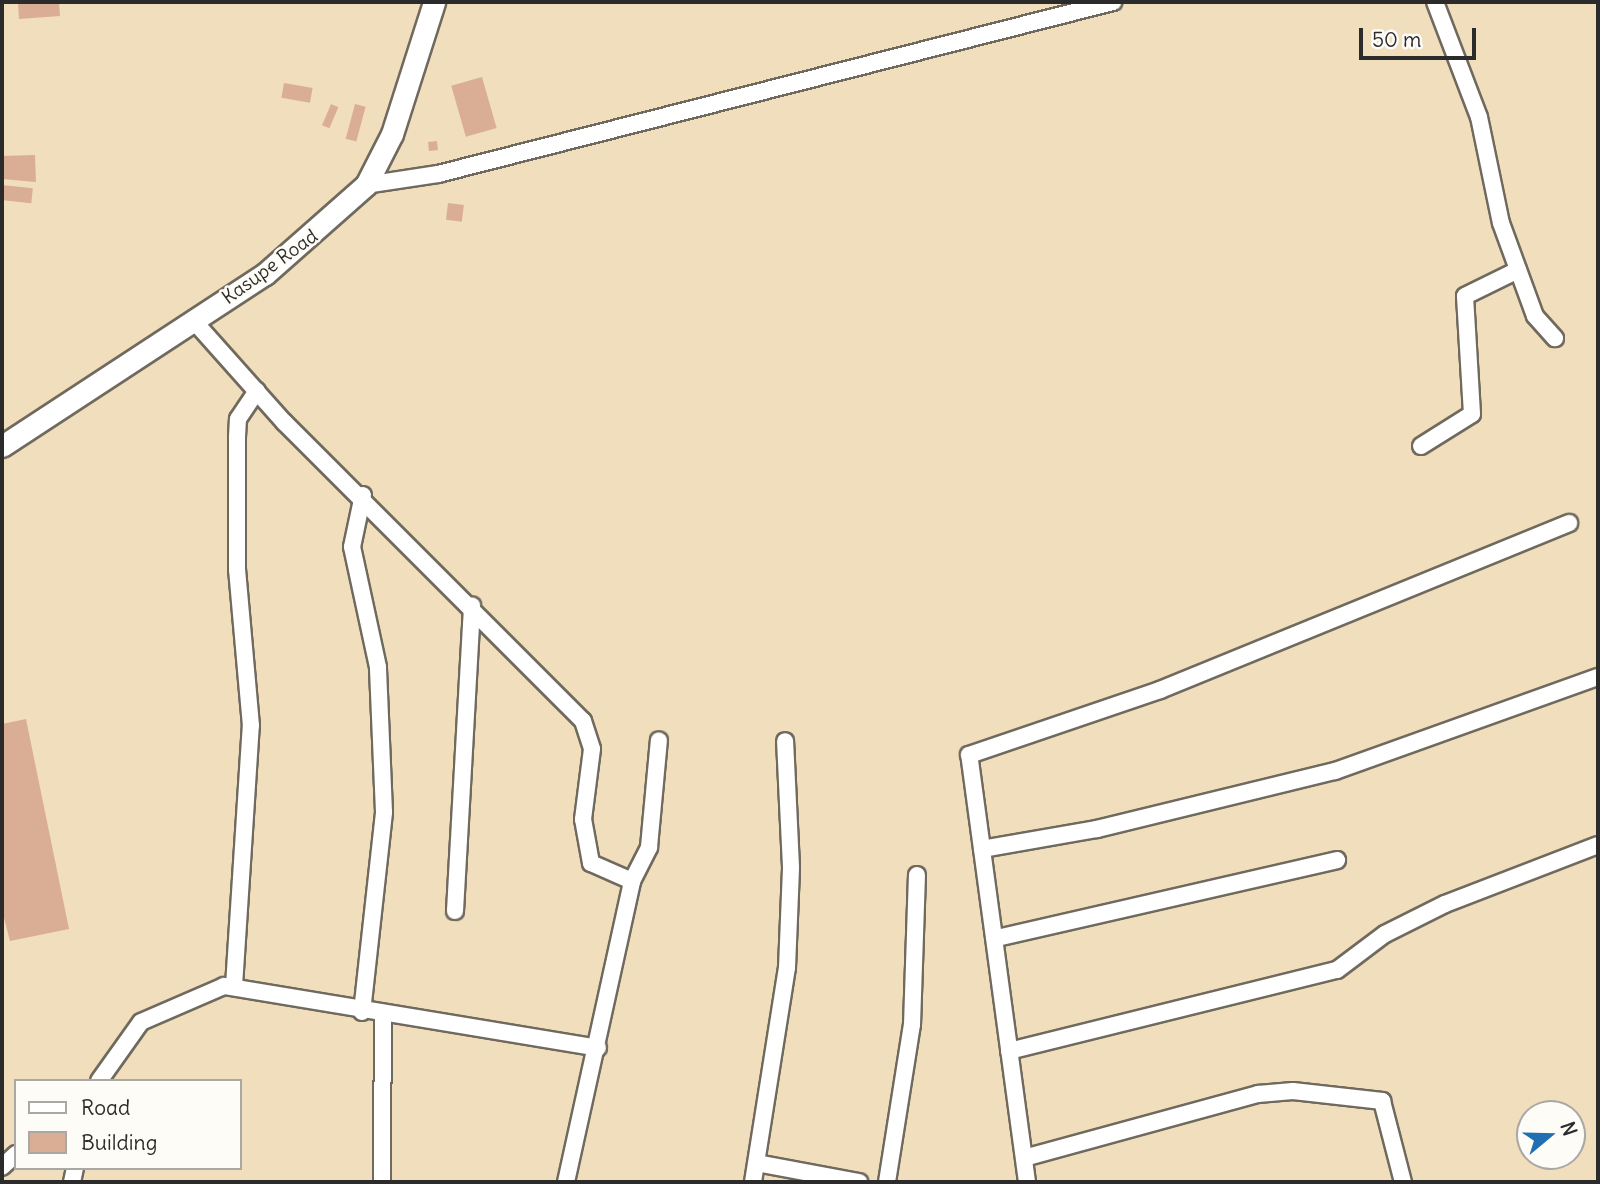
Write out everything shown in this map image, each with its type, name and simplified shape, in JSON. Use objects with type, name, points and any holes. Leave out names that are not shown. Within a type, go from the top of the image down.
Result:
[{"type":"street","name":"Kasupe Road","points":[[2,446],[293,254],[366,185],[392,134],[433,2]]},
{"type":"street","points":[[366,185],[438,173],[1114,2]]},
{"type":"street","points":[[1435,2],[1479,117],[1501,223],[1535,316],[1555,338]]},
{"type":"street","points":[[1421,446],[1472,414],[1465,296],[1518,270]]},
{"type":"street","points":[[193,320],[257,391],[472,605],[588,728],[593,776],[583,819],[591,863],[632,881]]},
{"type":"street","points":[[234,986],[251,726],[237,570],[237,437],[238,419],[257,391]]},
{"type":"street","points":[[362,1012],[384,812],[378,667],[352,547],[363,495]]},
{"type":"street","points":[[1027,1182],[997,938],[966,762],[972,752],[1160,690],[1569,523]]},
{"type":"street","points":[[455,911],[472,605]]},
{"type":"street","points":[[982,849],[1097,829],[1335,771],[1598,677]]},
{"type":"street","points":[[566,1182],[598,1048],[632,881],[649,847],[659,740]]},
{"type":"street","points":[[753,1182],[787,968],[791,867],[785,741]]},
{"type":"street","points":[[1009,1051],[1337,970],[1385,934],[1445,904],[1598,845]]},
{"type":"street","points":[[997,938],[1337,860]]},
{"type":"street","points":[[887,1182],[912,1025],[917,875]]},
{"type":"street","points":[[100,1079],[141,1022],[212,989],[234,986],[362,1012],[598,1048]]},
{"type":"street","points":[[382,1182],[383,1014]]},
{"type":"street","points":[[1024,1158],[1258,1094],[1293,1091],[1381,1101],[1403,1182]]},
{"type":"street","points":[[757,1163],[859,1182]]},
{"type":"building","points":[[18,2],[59,2],[60,16],[19,19]]},
{"type":"building","points":[[482,77],[497,128],[466,137],[451,86]]},
{"type":"building","points":[[284,83],[313,88],[310,103],[281,98]]},
{"type":"building","points":[[331,104],[338,107],[329,128],[322,125]]},
{"type":"building","points":[[355,104],[366,107],[356,142],[346,139]]},
{"type":"building","points":[[437,141],[438,150],[429,151],[428,142]]},
{"type":"building","points":[[35,155],[36,182],[2,179],[2,156]]},
{"type":"building","points":[[2,185],[33,188],[31,203],[2,200]]},
{"type":"building","points":[[448,203],[464,205],[462,222],[446,220]]},
{"type":"building","points":[[26,719],[69,929],[10,941],[2,910],[2,724]]}]
